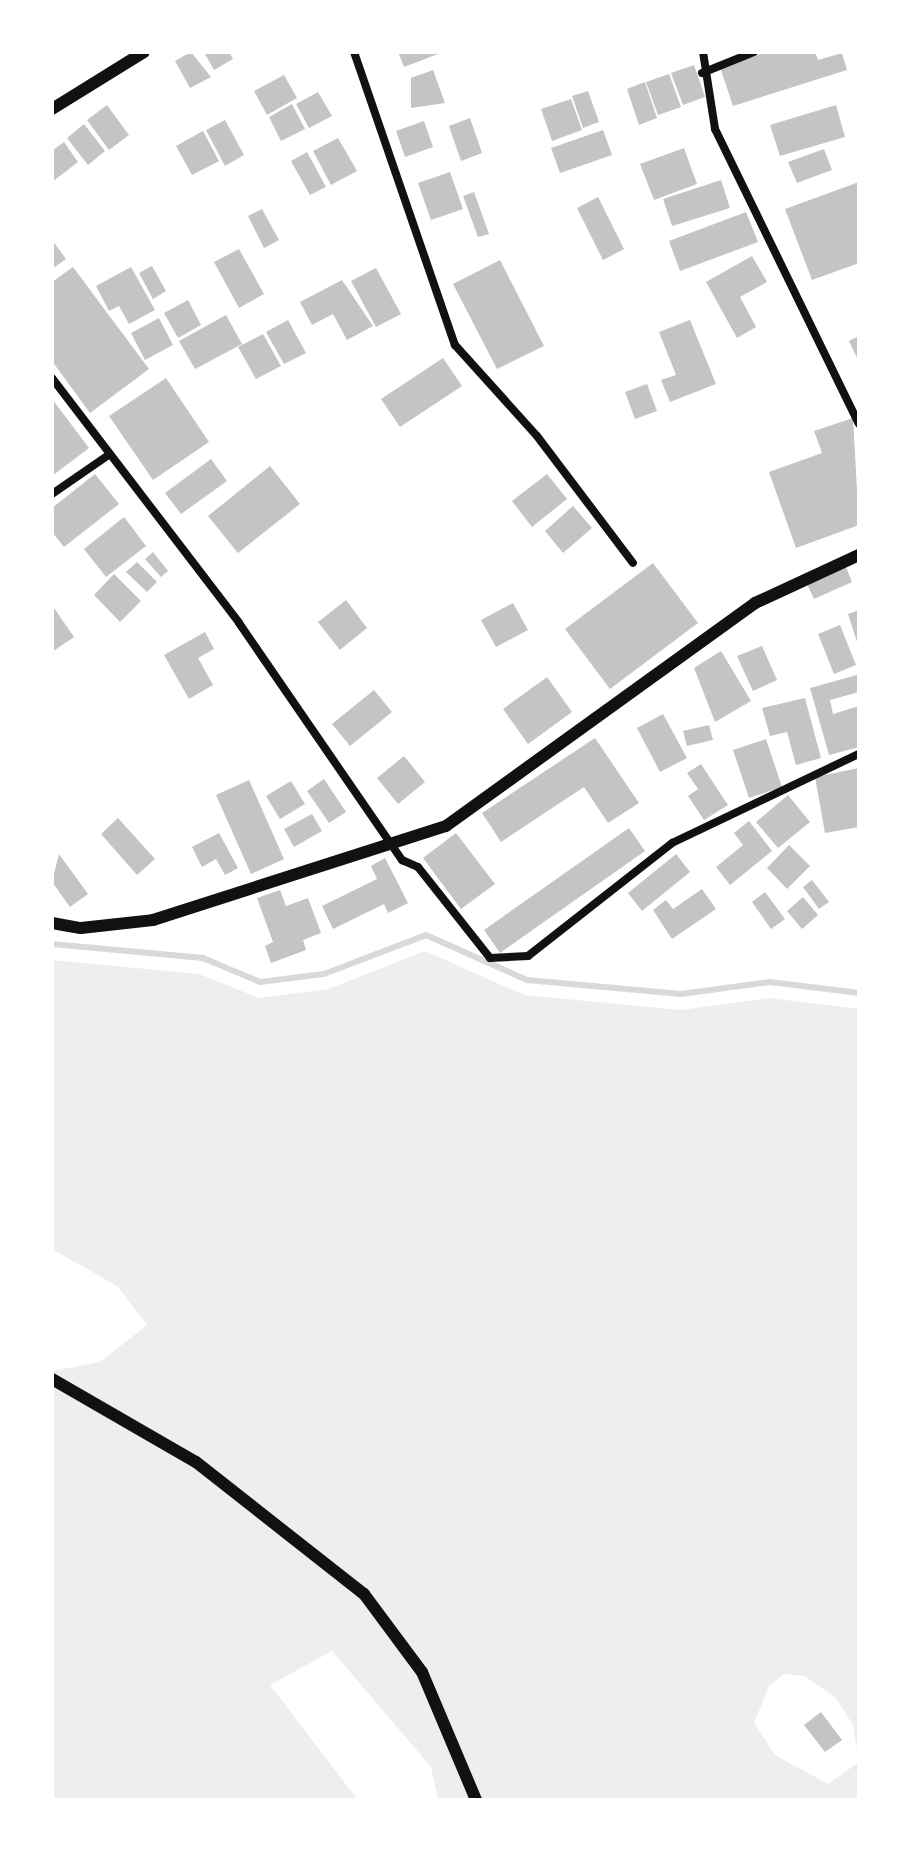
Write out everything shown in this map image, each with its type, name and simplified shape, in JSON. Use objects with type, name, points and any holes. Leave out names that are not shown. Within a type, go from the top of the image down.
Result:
[{"type":"street","points":[[52,109],[144,52]]},
{"type":"street","points":[[354,52],[455,345],[537,436],[633,563]]},
{"type":"street","points":[[703,52],[702,73],[715,129],[859,424]]},
{"type":"street","points":[[702,73],[754,52]]},
{"type":"street","points":[[52,378],[239,623],[391,843],[485,953],[509,962],[528,956],[672,843],[859,754]]},
{"type":"street","points":[[52,494],[110,454]]},
{"type":"street","points":[[52,923],[81,928],[153,920],[463,817],[755,603],[859,555]]},
{"type":"street","points":[[52,1379],[196,1462],[364,1594],[422,1672],[476,1800]]},
{"type":"shaded area","points":[[425,951],[524,995],[681,1010],[769,998],[859,1009],[859,1762],[859,1800],[438,1800],[431,1767],[332,1651],[270,1685],[358,1800],[52,1800],[52,1371],[100,1362],[147,1325],[117,1286],[52,1249],[52,960],[199,974],[259,998],[328,989]],"holes":[[[784,1674],[804,1676],[835,1697],[853,1725],[859,1762],[828,1784],[775,1755],[754,1723],[769,1686]]]},
{"type":"building","points":[[191,52],[211,77],[190,88],[175,61]]},
{"type":"building","points":[[204,52],[229,52],[233,59],[214,70]]},
{"type":"building","points":[[398,52],[438,52],[438,54],[404,67]]},
{"type":"building","points":[[767,52],[815,52],[818,60],[842,53],[847,70],[733,106],[720,67]]},
{"type":"building","points":[[694,65],[705,97],[683,105],[671,73]]},
{"type":"building","points":[[433,70],[445,103],[411,108],[411,78]]},
{"type":"building","points":[[669,74],[681,107],[658,115],[646,82]]},
{"type":"building","points":[[284,75],[297,98],[267,115],[254,91]]},
{"type":"building","points":[[645,82],[657,118],[639,125],[627,89]]},
{"type":"building","points":[[588,91],[599,122],[583,128],[572,96]]},
{"type":"building","points":[[318,92],[332,116],[309,128],[296,104]]},
{"type":"building","points":[[571,99],[582,130],[552,141],[541,109]]},
{"type":"building","points":[[292,104],[305,129],[281,141],[269,117]]},
{"type":"building","points":[[107,105],[129,135],[109,150],[87,120]]},
{"type":"building","points":[[836,105],[845,137],[780,156],[770,125]]},
{"type":"building","points":[[470,118],[482,153],[461,161],[449,126]]},
{"type":"building","points":[[225,120],[244,155],[225,166],[206,130]]},
{"type":"building","points":[[424,121],[433,147],[405,157],[396,131]]},
{"type":"building","points":[[84,124],[105,151],[88,165],[67,138]]},
{"type":"building","points":[[603,130],[612,155],[560,173],[551,148]]},
{"type":"building","points":[[203,131],[219,161],[192,175],[176,146]]},
{"type":"building","points":[[338,138],[357,171],[331,185],[313,151]]},
{"type":"building","points":[[64,142],[78,162],[52,182],[52,151]]},
{"type":"building","points":[[684,148],[697,184],[654,200],[640,164]]},
{"type":"building","points":[[824,149],[832,170],[797,183],[788,162]]},
{"type":"building","points":[[307,152],[326,187],[310,195],[291,161]]},
{"type":"building","points":[[450,172],[463,209],[431,220],[418,183]]},
{"type":"building","points":[[721,180],[730,208],[672,226],[663,199]]},
{"type":"building","points":[[859,182],[859,263],[812,280],[785,209]]},
{"type":"building","points":[[474,192],[489,234],[478,237],[463,196]]},
{"type":"building","points":[[598,197],[624,249],[603,260],[577,208]]},
{"type":"building","points":[[262,209],[279,240],[264,248],[248,216]]},
{"type":"building","points":[[746,212],[758,242],[680,271],[669,241]]},
{"type":"building","points":[[52,240],[66,259],[52,269]]},
{"type":"building","points":[[239,249],[264,294],[239,308],[214,262]]},
{"type":"building","points":[[752,256],[767,282],[740,297],[756,327],[737,338],[706,282]]},
{"type":"building","points":[[500,260],[544,346],[497,369],[453,284]]},
{"type":"building","points":[[152,266],[166,291],[153,299],[139,273]]},
{"type":"building","points":[[73,267],[149,369],[90,413],[52,361],[52,282]]},
{"type":"building","points":[[131,267],[155,310],[129,324],[119,306],[109,311],[96,286]]},
{"type":"building","points":[[376,268],[401,314],[376,327],[351,281]]},
{"type":"building","points":[[342,280],[373,326],[347,340],[333,314],[312,325],[300,302]]},
{"type":"building","points":[[188,300],[201,325],[178,338],[164,313]]},
{"type":"building","points":[[226,315],[242,344],[195,369],[179,341]]},
{"type":"building","points":[[159,318],[173,345],[145,360],[131,333]]},
{"type":"building","points":[[288,320],[306,353],[284,364],[266,332]]},
{"type":"building","points":[[690,320],[716,384],[670,402],[661,380],[676,375],[659,332]]},
{"type":"building","points":[[263,334],[281,366],[256,379],[238,347]]},
{"type":"building","points":[[859,336],[859,362],[849,341]]},
{"type":"building","points":[[443,358],[462,386],[400,427],[381,399]]},
{"type":"building","points":[[166,378],[209,442],[153,480],[109,416]]},
{"type":"building","points":[[647,384],[657,411],[635,419],[625,392]]},
{"type":"building","points":[[52,399],[89,448],[52,476]]},
{"type":"building","points":[[853,418],[859,525],[796,548],[769,472],[822,453],[814,431]]},
{"type":"building","points":[[211,459],[227,481],[181,514],[165,493]]},
{"type":"building","points":[[270,466],[300,504],[238,553],[208,516]]},
{"type":"building","points":[[95,474],[119,504],[64,547],[52,532],[52,508]]},
{"type":"building","points":[[547,474],[567,499],[532,527],[512,501]]},
{"type":"building","points":[[573,506],[592,528],[563,553],[545,531]]},
{"type":"building","points":[[124,517],[146,546],[106,577],[84,549]]},
{"type":"building","points":[[153,552],[168,571],[161,577],[145,559]]},
{"type":"building","points":[[137,562],[157,582],[147,592],[126,572]]},
{"type":"building","points":[[653,563],[698,623],[610,689],[565,629]]},
{"type":"building","points":[[846,567],[852,582],[814,599],[807,584]]},
{"type":"building","points":[[114,574],[141,601],[120,622],[94,595]]},
{"type":"building","points":[[346,600],[367,628],[340,650],[318,622]]},
{"type":"building","points":[[513,603],[528,630],[496,647],[481,620]]},
{"type":"building","points":[[52,605],[74,637],[52,652]]},
{"type":"building","points":[[859,610],[859,645],[858,645],[848,614]]},
{"type":"building","points":[[840,625],[856,665],[834,674],[818,634]]},
{"type":"building","points":[[205,632],[214,649],[198,658],[213,685],[189,699],[164,655]]},
{"type":"building","points":[[762,646],[777,680],[753,691],[737,656]]},
{"type":"building","points":[[721,651],[751,701],[715,722],[694,668]]},
{"type":"building","points":[[857,675],[859,692],[830,700],[833,714],[859,706],[859,747],[829,755],[810,688]]},
{"type":"building","points":[[547,677],[572,712],[528,744],[503,709]]},
{"type":"building","points":[[374,690],[392,712],[350,746],[332,724]]},
{"type":"building","points":[[805,698],[821,758],[796,765],[787,732],[770,736],[762,708]]},
{"type":"building","points":[[663,714],[687,758],[660,772],[637,728]]},
{"type":"building","points":[[709,725],[713,740],[687,746],[683,731]]},
{"type":"building","points":[[595,738],[639,803],[608,823],[584,787],[501,842],[482,813]]},
{"type":"building","points":[[766,739],[782,787],[749,798],[733,750]]},
{"type":"building","points":[[404,756],[425,782],[398,804],[377,778]]},
{"type":"building","points":[[701,764],[728,805],[704,820],[688,796],[698,789],[687,773]]},
{"type":"building","points":[[859,768],[859,827],[825,833],[815,777]]},
{"type":"building","points":[[324,779],[346,812],[329,823],[307,791]]},
{"type":"building","points":[[249,780],[284,859],[251,874],[216,795]]},
{"type":"building","points":[[291,781],[305,804],[280,819],[266,796]]},
{"type":"building","points":[[788,795],[810,822],[778,848],[756,822]]},
{"type":"building","points":[[312,814],[322,831],[294,847],[284,829]]},
{"type":"building","points":[[118,818],[155,859],[137,875],[101,834]]},
{"type":"building","points":[[749,821],[772,851],[730,885],[716,867],[743,845],[734,833]]},
{"type":"building","points":[[629,828],[645,851],[500,953],[484,930]]},
{"type":"building","points":[[219,833],[238,868],[225,875],[216,859],[202,867],[192,847]]},
{"type":"building","points":[[456,833],[495,884],[461,909],[423,858]]},
{"type":"building","points":[[789,845],[810,866],[787,889],[767,868]]},
{"type":"building","points":[[59,854],[88,894],[70,907],[52,882]]},
{"type":"building","points":[[676,854],[690,872],[642,911],[628,893]]},
{"type":"building","points":[[385,858],[408,903],[388,913],[384,904],[333,929],[322,906],[377,879],[371,866]]},
{"type":"building","points":[[812,880],[829,902],[819,909],[803,887]]},
{"type":"building","points":[[702,889],[716,909],[672,939],[653,910],[666,900],[673,909]]},
{"type":"building","points":[[280,890],[286,906],[308,898],[321,933],[303,940],[306,950],[271,963],[265,946],[273,942],[257,898]]},
{"type":"building","points":[[765,892],[785,919],[771,929],[752,902]]},
{"type":"building","points":[[803,897],[818,915],[802,929],[787,911]]},
{"type":"building","points":[[821,1712],[842,1740],[825,1752],[804,1725]]},
{"type":"waterway","points":[[52,944],[203,958],[260,982],[324,974],[426,935],[527,980],[681,994],[770,982],[859,993]]}]
